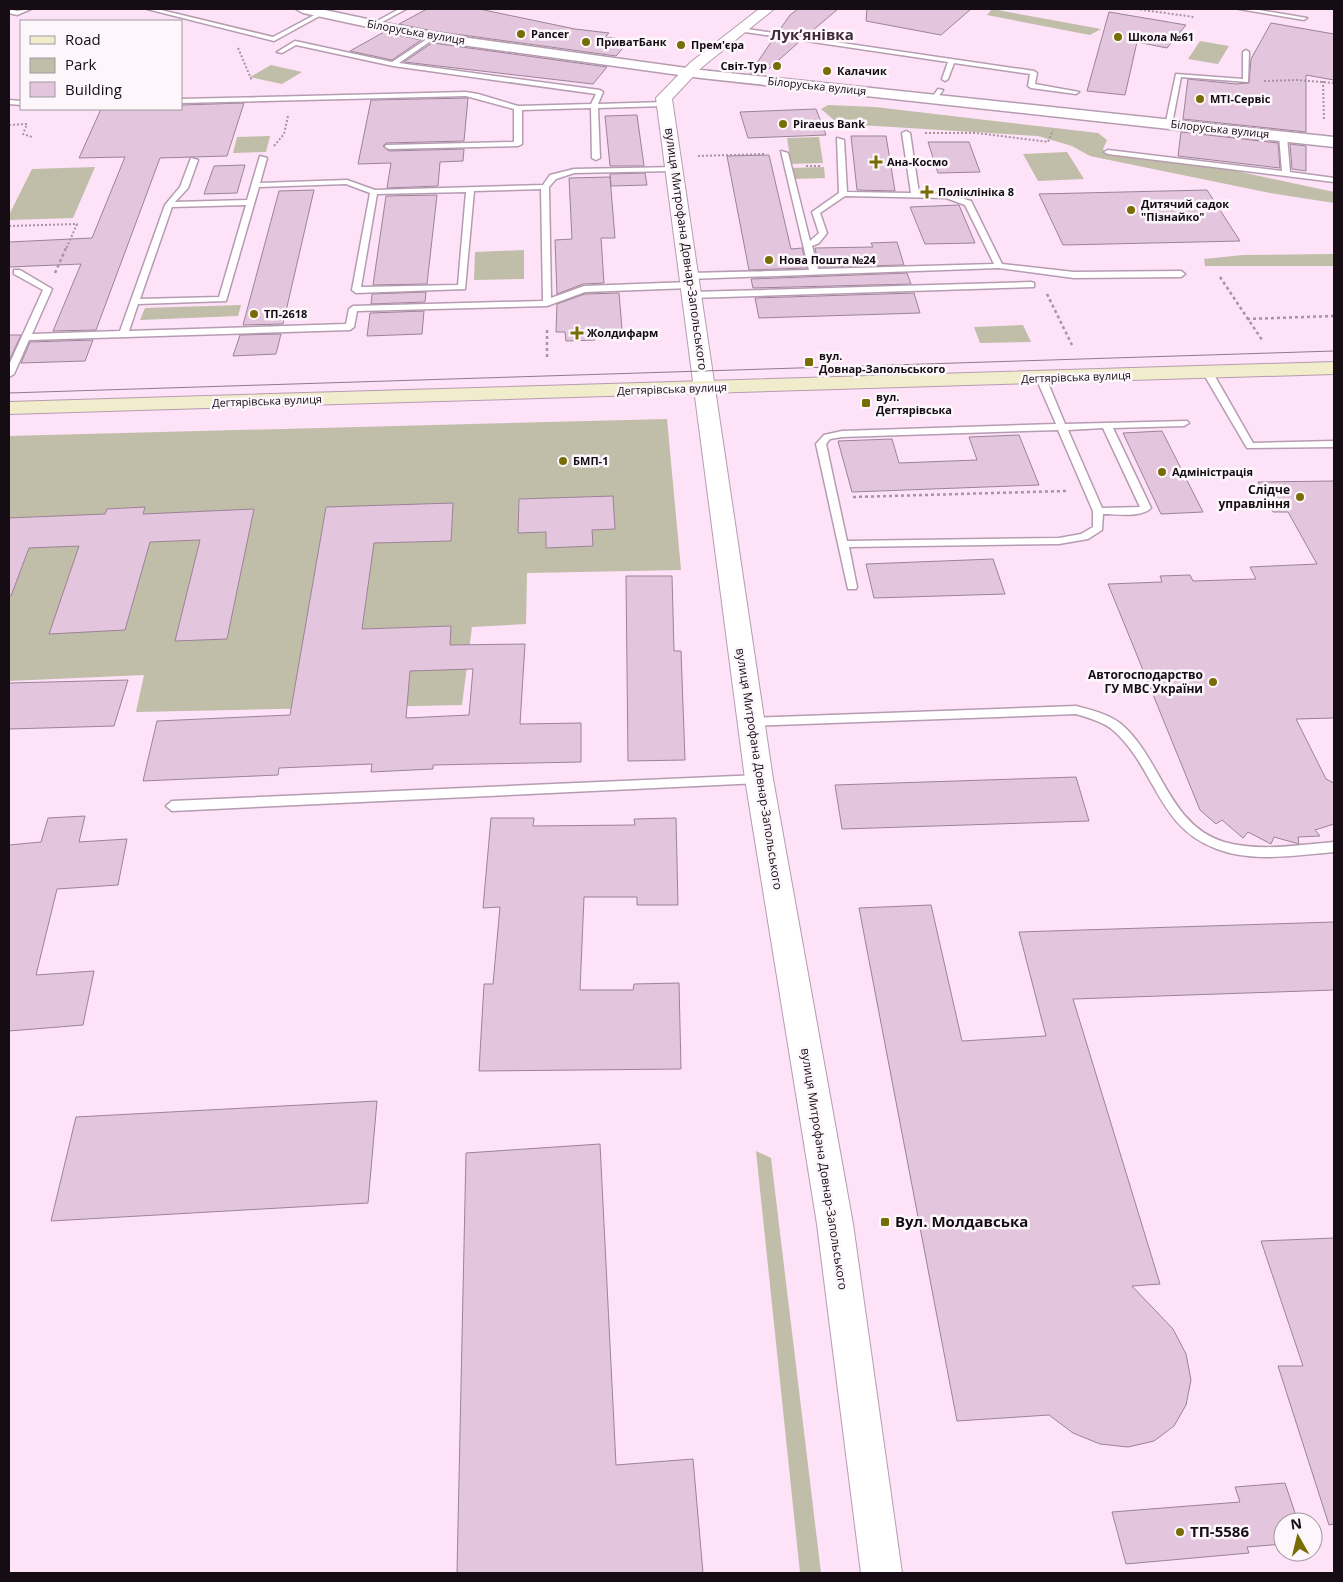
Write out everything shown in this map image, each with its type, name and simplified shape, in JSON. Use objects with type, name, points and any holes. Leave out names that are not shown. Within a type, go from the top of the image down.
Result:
[{"type":"main road","name":"Дегтярівська вулиця","points":[[9,408],[1334,368]]},
{"type":"street","name":"Білоруська вулиця","points":[[303,9],[433,37],[689,72],[937,94],[1168,124],[1330,141]]},
{"type":"street","points":[[665,104],[664,98],[689,72],[767,9]]},
{"type":"street","name":"вулиця Митрофана Довнар-Запольського","points":[[665,104],[759,780],[835,1224],[882,1573]]},
{"type":"lane","points":[[9,11],[17,13],[28,9]]},
{"type":"lane","points":[[150,9],[274,39],[322,13]]},
{"type":"lane","points":[[373,25],[403,9]]},
{"type":"lane","points":[[1242,9],[1304,18]]},
{"type":"lane","points":[[740,30],[1034,73],[1031,86],[1076,92]]},
{"type":"lane","points":[[393,64],[433,37]]},
{"type":"lane","points":[[280,52],[295,43],[393,64],[600,92],[594,106],[596,158]]},
{"type":"lane","points":[[1168,124],[1178,75],[1246,81],[1246,52]]},
{"type":"lane","points":[[945,79],[952,61]]},
{"type":"lane","points":[[182,101],[466,94],[476,95],[518,108],[665,104]]},
{"type":"lane","points":[[389,147],[518,144],[518,108]]},
{"type":"lane","points":[[906,134],[915,195]]},
{"type":"lane","points":[[1283,136],[1286,174]]},
{"type":"lane","points":[[840,140],[843,194]]},
{"type":"lane","points":[[1108,152],[1334,180]]},
{"type":"lane","points":[[784,153],[814,271]]},
{"type":"lane","points":[[135,302],[223,299],[257,185],[263,158]]},
{"type":"lane","points":[[124,333],[169,205],[184,188],[194,160]]},
{"type":"lane","points":[[547,303],[545,188],[553,177],[574,171],[674,169]]},
{"type":"lane","points":[[257,185],[347,182],[374,192],[545,188]]},
{"type":"lane","points":[[356,290],[462,287],[470,190]]},
{"type":"lane","points":[[26,337],[350,327],[374,192]]},
{"type":"lane","points":[[807,244],[816,241],[823,233],[816,212],[843,194],[947,196],[968,203],[999,266]]},
{"type":"lane","points":[[169,205],[252,202]]},
{"type":"lane","points":[[690,285],[814,271],[999,266],[1074,275],[1181,274]]},
{"type":"lane","points":[[9,374],[48,289],[17,272]]},
{"type":"lane","points":[[353,309],[547,303],[584,289],[690,285],[1031,285]]},
{"type":"lane","points":[[1208,372],[1250,446],[1334,444]]},
{"type":"lane","points":[[842,544],[1059,541],[1084,537],[1098,528],[1098,512],[1090,490],[1041,378]]},
{"type":"lane","points":[[852,587],[820,444],[827,437],[842,434],[1184,423]]},
{"type":"lane","points":[[1098,512],[1142,510],[1146,508],[1107,426]]},
{"type":"lane","points":[[751,722],[1076,710],[1098,715],[1118,728],[1133,745],[1170,807],[1189,828],[1219,845],[1248,851],[1334,847]]},
{"type":"lane","points":[[172,806],[759,780]]},
{"type":"path","points":[[1136,9],[1194,17]]},
{"type":"path","points":[[231,28],[249,79],[275,99]]},
{"type":"path","points":[[1246,81],[1334,83]]},
{"type":"path","points":[[1323,82],[1330,141]]},
{"type":"path","points":[[284,134],[287,119]]},
{"type":"path","points":[[9,125],[27,124],[23,134],[32,137]]},
{"type":"path","points":[[906,134],[976,133],[1048,142]]},
{"type":"path","points":[[698,156],[784,153]]},
{"type":"path","points":[[788,166],[842,165]]},
{"type":"path","points":[[9,226],[77,224],[48,289]]},
{"type":"path","points":[[1037,271],[1072,346]]},
{"type":"path","points":[[1220,277],[1262,340]]},
{"type":"path","points":[[1247,319],[1334,316]]},
{"type":"path","points":[[546,360],[547,330]]},
{"type":"path","points":[[832,497],[1090,490]]},
{"type":"green space","points":[[992,9],[1101,29],[1090,35],[987,15]]},
{"type":"green space","points":[[1200,41],[1229,46],[1218,64],[1188,59]]},
{"type":"green space","points":[[271,65],[302,72],[282,84],[250,77]]},
{"type":"green space","points":[[828,105],[875,107],[1098,133],[1107,140],[1103,149],[1105,153],[1236,171],[1334,192],[1334,203],[1270,193],[1090,156],[1072,146],[1038,136],[860,125],[834,120],[821,109]]},
{"type":"green space","points":[[270,136],[266,152],[233,153],[237,137]]},
{"type":"green space","points":[[819,137],[823,163],[791,164],[787,138]]},
{"type":"green space","points":[[1067,152],[1084,179],[1038,181],[1023,154]]},
{"type":"green space","points":[[95,167],[73,218],[9,220],[9,215],[32,169]]},
{"type":"green space","points":[[824,167],[825,178],[794,179],[790,168]]},
{"type":"green space","points":[[524,250],[524,279],[474,280],[475,252]]},
{"type":"green space","points":[[1334,254],[1334,266],[1205,266],[1204,259],[1243,255]]},
{"type":"green space","points":[[241,305],[238,316],[140,320],[145,308]]},
{"type":"green space","points":[[1023,325],[1031,342],[980,343],[974,327]]},
{"type":"green space","points":[[667,419],[681,570],[527,573],[526,624],[472,627],[462,705],[136,712],[144,675],[9,681],[9,436]]},
{"type":"green space","points":[[756,1151],[771,1158],[821,1573],[800,1573]]},
{"type":"building","points":[[427,9],[479,9],[575,29],[609,33],[605,37],[630,40],[616,56],[433,31],[399,24]]},
{"type":"building","points":[[798,9],[838,9],[806,36],[778,32],[790,15]]},
{"type":"building","points":[[867,9],[971,9],[941,35],[866,21]]},
{"type":"building","points":[[1109,12],[1186,25],[1167,48],[1137,42],[1125,95],[1087,91]]},
{"type":"building","points":[[1271,23],[1334,34],[1334,80],[1306,75],[1306,132],[1183,119],[1188,79],[1236,84],[1249,83],[1251,59]]},
{"type":"building","points":[[384,32],[421,40],[392,60],[350,51]]},
{"type":"building","points":[[774,38],[799,42],[762,75],[750,73]]},
{"type":"building","points":[[432,43],[607,67],[593,84],[404,62]]},
{"type":"building","points":[[468,98],[464,141],[386,143],[383,146],[389,151],[464,149],[463,161],[440,162],[438,186],[387,188],[391,163],[358,164],[371,100]]},
{"type":"building","points":[[244,103],[227,156],[160,158],[96,330],[53,331],[81,264],[9,267],[9,242],[92,238],[125,157],[79,158],[101,110],[182,110],[182,105]]},
{"type":"building","name":"Piraeus Bank","points":[[816,109],[826,135],[748,138],[740,112]]},
{"type":"building","points":[[637,115],[644,166],[610,166],[605,116]]},
{"type":"building","points":[[1181,132],[1278,143],[1280,168],[1178,156]]},
{"type":"building","points":[[851,136],[886,136],[895,191],[857,190]]},
{"type":"building","points":[[928,142],[969,142],[980,172],[938,173]]},
{"type":"building","points":[[1290,144],[1306,146],[1306,171],[1292,169]]},
{"type":"building","points":[[769,155],[791,249],[802,248],[807,268],[749,270],[727,156]]},
{"type":"building","points":[[245,165],[237,193],[204,194],[214,166]]},
{"type":"building","points":[[645,173],[647,185],[611,186],[610,174]]},
{"type":"building","points":[[610,177],[615,238],[601,238],[604,283],[583,284],[557,294],[555,240],[572,239],[569,178]]},
{"type":"building","points":[[314,190],[283,324],[243,325],[279,191]]},
{"type":"building","points":[[1207,190],[1240,241],[1063,245],[1039,194]]},
{"type":"building","points":[[437,195],[427,284],[373,285],[386,196]]},
{"type":"building","points":[[959,205],[975,243],[925,244],[910,207]]},
{"type":"building","points":[[897,242],[904,265],[819,267],[815,248],[873,247],[871,243]]},
{"type":"building","points":[[907,273],[911,284],[753,288],[751,279]]},
{"type":"building","points":[[426,292],[425,302],[371,304],[372,294]]},
{"type":"building","points":[[619,293],[622,329],[594,331],[595,340],[566,341],[565,332],[556,332],[557,304],[585,294]]},
{"type":"building","points":[[914,293],[920,313],[759,318],[755,298]]},
{"type":"building","points":[[424,311],[422,334],[367,336],[370,313]]},
{"type":"building","points":[[281,334],[276,354],[233,356],[240,335]]},
{"type":"building","points":[[9,335],[21,335],[9,361]]},
{"type":"building","points":[[93,340],[85,361],[21,363],[30,342]]},
{"type":"building","name":"Адміністрація","points":[[1162,431],[1203,512],[1161,514],[1123,433]]},
{"type":"building","points":[[1019,435],[1039,485],[852,492],[838,441],[892,439],[899,463],[977,460],[969,437]]},
{"type":"building","name":"Автогосподарство ГУ МВС України","points":[[1334,481],[1334,718],[1296,719],[1326,779],[1334,783],[1334,824],[1315,830],[1320,836],[1298,837],[1299,844],[1274,837],[1271,844],[1248,832],[1243,838],[1222,820],[1216,824],[1200,810],[1108,584],[1162,582],[1160,576],[1190,575],[1193,581],[1256,579],[1250,567],[1317,564],[1288,512],[1273,512],[1258,482]]},
{"type":"building","points":[[613,496],[615,529],[592,530],[593,546],[546,548],[546,532],[518,533],[519,499]]},
{"type":"building","points":[[453,503],[451,541],[374,543],[362,629],[451,626],[450,645],[525,644],[520,724],[581,723],[581,762],[433,765],[433,769],[371,772],[372,764],[279,768],[278,775],[143,781],[157,721],[290,715],[326,507]],"holes":[[[473,669],[469,715],[406,718],[410,671]]]},
{"type":"building","points":[[145,507],[143,514],[254,509],[227,639],[175,641],[200,540],[150,542],[125,630],[49,634],[79,546],[29,548],[11,596],[9,596],[9,518],[105,514],[107,509]]},
{"type":"building","points":[[993,559],[1005,594],[874,598],[866,564]]},
{"type":"building","points":[[626,576],[672,576],[674,651],[681,651],[685,760],[628,761]]},
{"type":"building","points":[[128,680],[114,726],[9,729],[9,683]]},
{"type":"building","points":[[1076,777],[1089,821],[842,829],[835,785]]},
{"type":"building","points":[[85,816],[79,842],[127,839],[118,885],[57,889],[36,975],[94,971],[83,1025],[9,1031],[9,845],[41,842],[48,818]]},
{"type":"building","points":[[491,818],[534,818],[533,826],[635,825],[634,819],[676,818],[678,905],[637,905],[637,897],[584,897],[580,990],[633,990],[634,984],[679,983],[681,1069],[479,1071],[484,984],[493,984],[500,907],[483,908]]},
{"type":"building","points":[[931,905],[962,1041],[1046,1036],[1019,932],[1334,922],[1334,990],[1073,999],[1160,1284],[1132,1286],[1173,1329],[1186,1354],[1191,1380],[1186,1405],[1174,1426],[1154,1441],[1128,1447],[1100,1444],[1073,1433],[1049,1415],[957,1421],[859,908]]},
{"type":"building","points":[[377,1101],[368,1203],[51,1221],[76,1117]]},
{"type":"building","points":[[600,1144],[616,1465],[693,1459],[703,1573],[457,1573],[466,1153]]},
{"type":"building","points":[[1334,1238],[1334,1524],[1329,1525],[1278,1366],[1303,1366],[1261,1241]]},
{"type":"building","name":"ТП-5586","points":[[1285,1483],[1295,1512],[1273,1512],[1273,1545],[1247,1547],[1249,1553],[1126,1564],[1112,1512],[1240,1502],[1235,1487]]},
{"type":"tram line","points":[[9,393],[1334,351]]},
{"type":"place","name":"Pancer","points":[[521,34]]},
{"type":"place","name":"Школа №61","points":[[1118,37]]},
{"type":"place","name":"ПриватБанк","points":[[586,42]]},
{"type":"place","name":"Прем'єра","points":[[681,45]]},
{"type":"place","name":"Світ-Тур","points":[[777,66]]},
{"type":"place","name":"Калачик","points":[[827,71]]},
{"type":"place","name":"МТІ-Сервіс","points":[[1200,99]]},
{"type":"place","name":"Piraeus Bank","points":[[783,124]]},
{"type":"place","name":"Ана-Космо","points":[[876,162]]},
{"type":"place","name":"Поліклініка 8","points":[[927,192]]},
{"type":"place","name":"Дитячий садок \"Пізнайко\"","points":[[1131,210]]},
{"type":"place","name":"Нова Пошта №24","points":[[769,260]]},
{"type":"place","name":"ТП-2618","points":[[254,314]]},
{"type":"place","name":"Жолдифарм","points":[[577,333]]},
{"type":"place","name":"вул. Довнар-Запольського","points":[[809,362]]},
{"type":"place","name":"вул. Дегтярівська","points":[[866,403]]},
{"type":"place","name":"БМП-1","points":[[563,461]]},
{"type":"place","name":"Адміністрація","points":[[1162,472]]},
{"type":"place","name":"Слідче управління","points":[[1300,497]]},
{"type":"place","name":"Автогосподарство ГУ МВС України","points":[[1213,682]]},
{"type":"place","name":"Вул. Молдавська","points":[[885,1222]]},
{"type":"place","name":"ТП-5586","points":[[1180,1532]]},
{"type":"district","name":"Лукʼянівка","points":[[812,35]]}]
